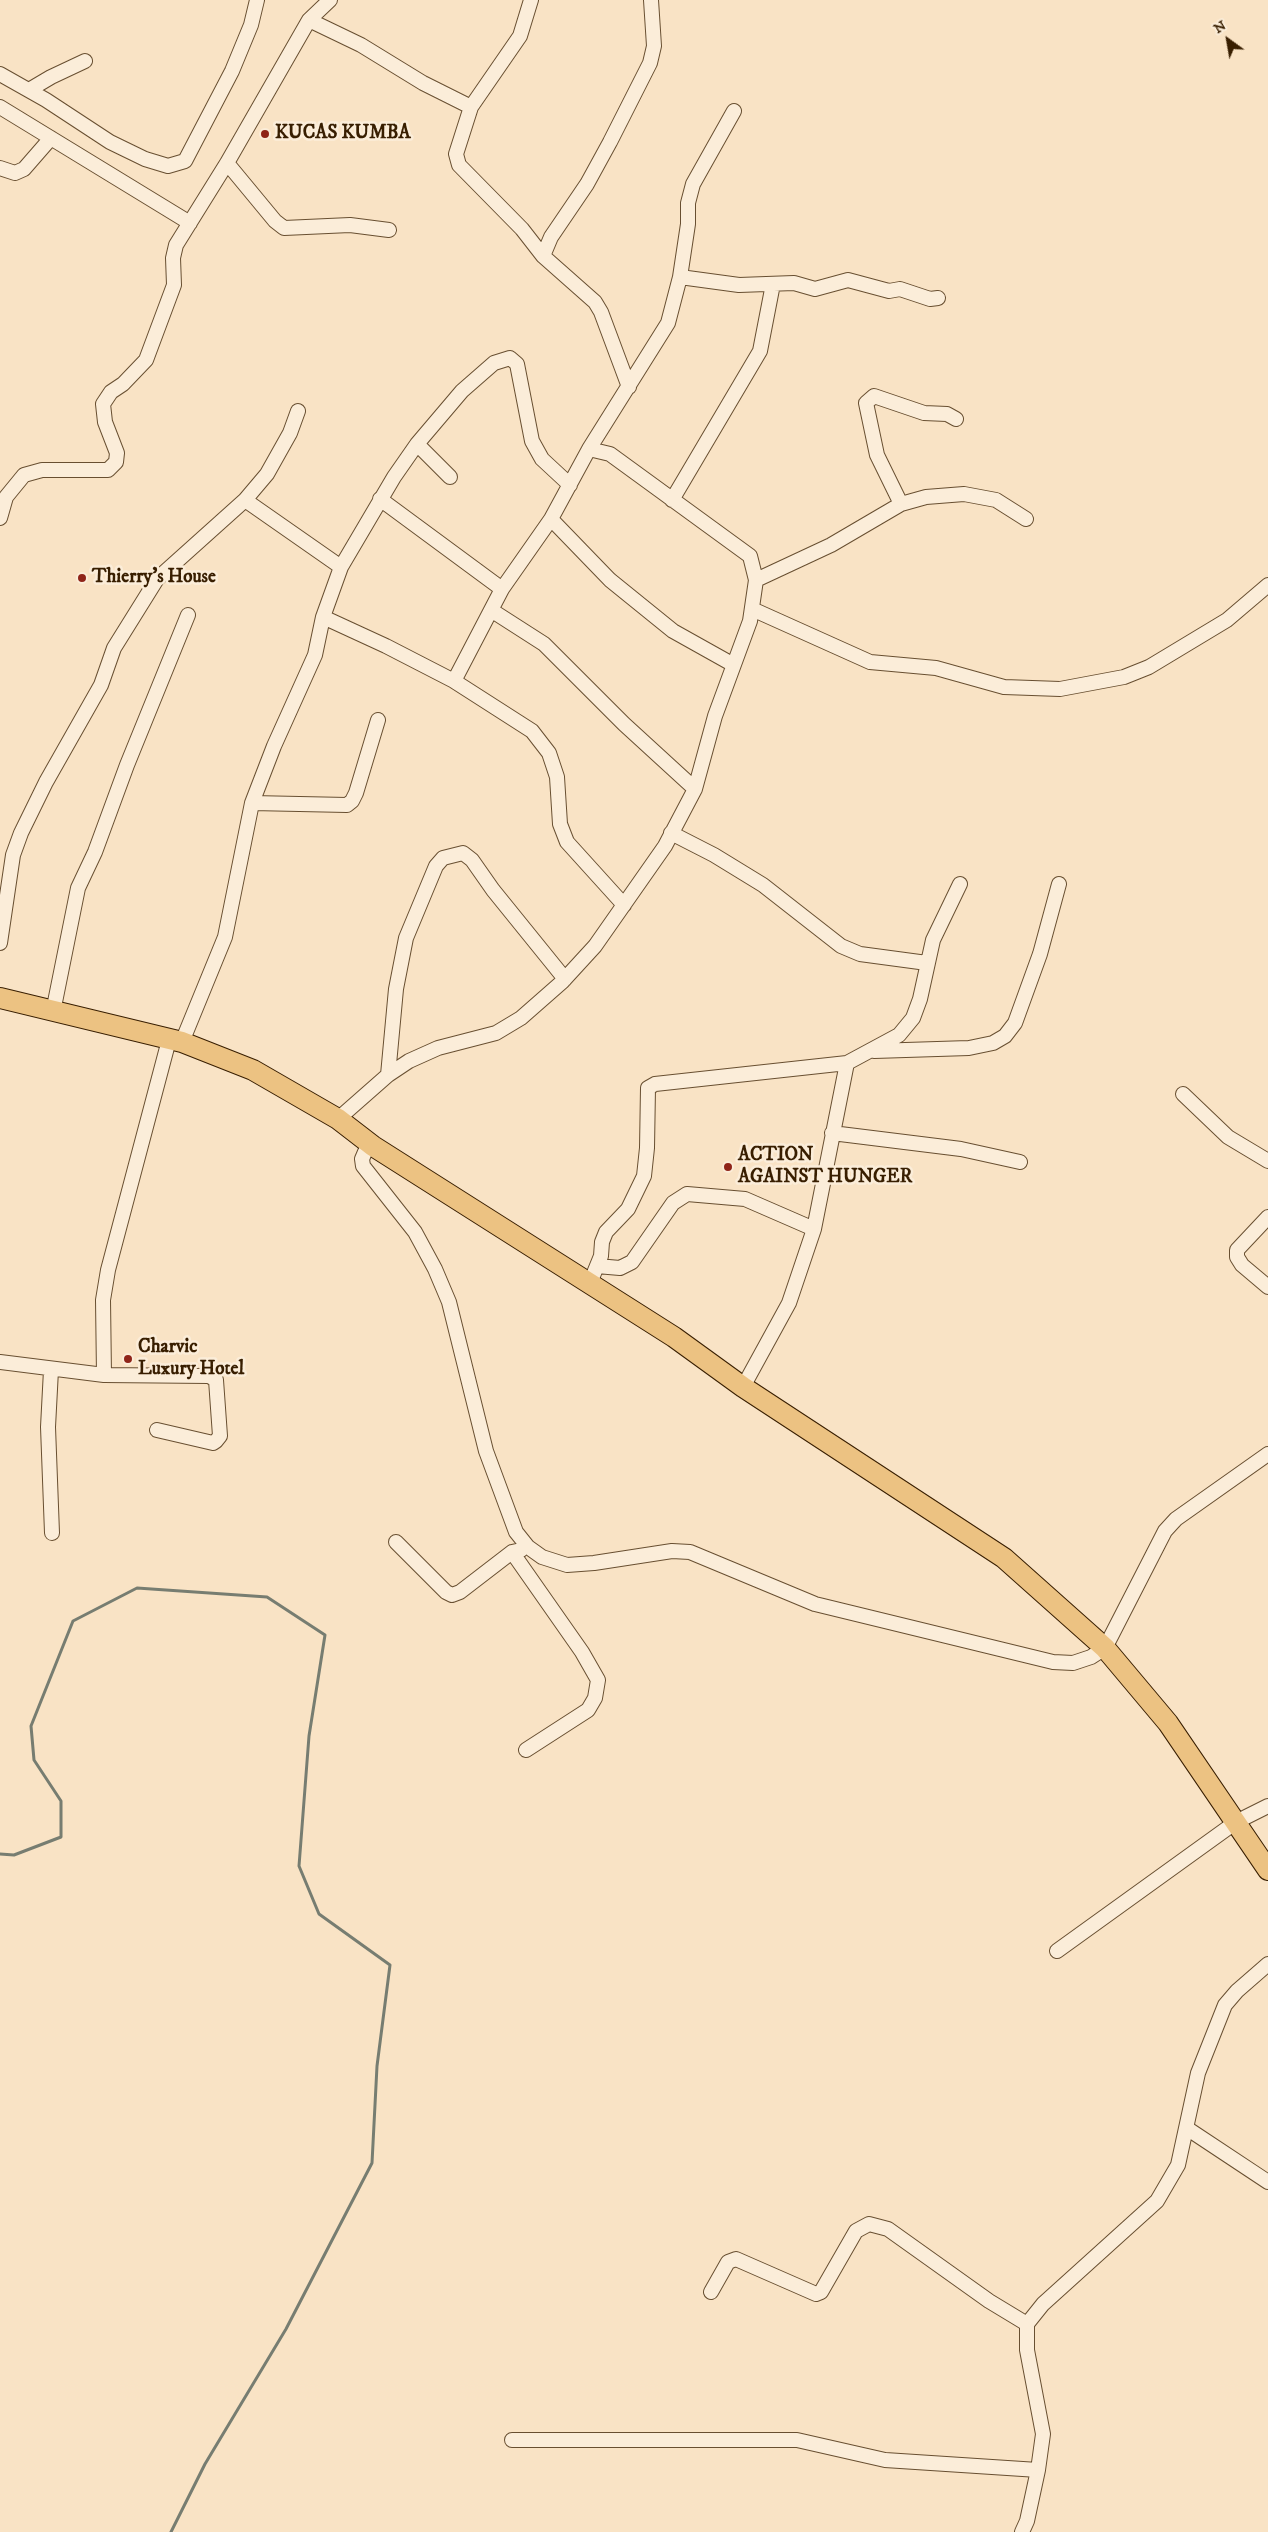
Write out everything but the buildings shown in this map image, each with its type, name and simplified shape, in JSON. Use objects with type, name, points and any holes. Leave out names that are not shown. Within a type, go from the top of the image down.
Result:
[{"type":"highway","points":[[0,998],[176,1041],[253,1070],[338,1119],[373,1146],[593,1274],[674,1337],[743,1387],[1004,1558],[1105,1648],[1168,1722],[1268,1870]]},
{"type":"street","points":[[0,74],[30,90],[110,142],[145,159],[168,166],[185,161],[232,71],[251,24],[257,0]]},
{"type":"street","points":[[0,518],[6,497],[24,475],[42,470],[108,470],[116,462],[117,453],[105,422],[103,404],[111,392],[123,384],[146,360],[174,285],[173,258],[176,245],[227,163],[309,20],[330,0]]},
{"type":"street","points":[[531,0],[520,36],[471,107],[456,154],[459,165],[522,229],[543,256],[595,302],[601,312],[629,387]]},
{"type":"street","points":[[543,256],[551,237],[587,184],[606,151],[650,63],[654,46],[651,0]]},
{"type":"street","points":[[309,20],[361,45],[423,83],[471,107]]},
{"type":"street","points":[[30,90],[51,77],[85,61]]},
{"type":"street","points":[[0,107],[190,223]]},
{"type":"street","points":[[454,681],[502,589],[552,519],[589,449],[668,323],[680,276],[688,224],[688,203],[694,184],[734,111]]},
{"type":"street","points":[[0,168],[15,173],[24,169],[51,138]]},
{"type":"street","points":[[227,163],[275,222],[284,228],[350,225],[389,230]]},
{"type":"street","points":[[680,276],[740,285],[794,283],[815,289],[848,280],[889,291],[900,289],[930,299],[938,298]]},
{"type":"street","points":[[672,500],[760,351],[773,284]]},
{"type":"street","points":[[104,1375],[103,1300],[108,1270],[176,1041],[225,937],[252,803],[274,746],[315,655],[323,617],[341,567],[380,499],[417,444],[469,384],[494,363],[510,358],[517,364],[532,441],[542,460],[570,485]]},
{"type":"street","points":[[901,504],[876,456],[866,403],[874,396],[924,413],[947,414],[956,419]]},
{"type":"street","points":[[0,944],[13,855],[21,833],[46,782],[100,685],[114,648],[157,579],[245,500],[267,474],[290,433],[298,410]]},
{"type":"street","points":[[417,444],[450,477]]},
{"type":"street","points":[[338,1119],[388,1075],[409,1061],[438,1048],[496,1033],[521,1018],[565,979],[595,946],[624,905],[672,833],[695,789],[732,664],[750,621],[756,580],[750,556],[610,454],[589,449]]},
{"type":"street","points":[[756,580],[832,545],[901,504],[926,497],[964,494],[996,500],[1026,519]]},
{"type":"street","points":[[380,499],[502,589]]},
{"type":"street","points":[[245,500],[341,567]]},
{"type":"street","points":[[552,519],[610,580],[631,597],[674,631],[732,664]]},
{"type":"street","points":[[752,609],[870,662],[936,668],[1004,688],[1060,689],[1124,677],[1150,667],[1227,620],[1268,585]]},
{"type":"street","points":[[491,610],[544,644],[624,724],[695,789]]},
{"type":"street","points":[[53,1012],[78,888],[95,852],[127,765],[188,615]]},
{"type":"street","points":[[323,617],[386,646],[454,681],[532,731],[549,752],[557,777],[560,824],[567,842],[624,905]]},
{"type":"street","points":[[252,803],[347,805],[352,801],[356,793],[378,720]]},
{"type":"street","points":[[672,833],[714,855],[763,885],[841,946],[860,954],[927,963]]},
{"type":"street","points":[[388,1075],[396,989],[406,938],[436,866],[443,858],[463,853],[472,860],[493,890],[565,979]]},
{"type":"street","points":[[814,1229],[745,1200],[686,1194],[674,1203],[632,1262],[620,1268],[593,1274],[606,1232],[628,1209],[644,1176],[648,1148],[648,1088],[655,1084],[847,1063],[899,1035],[913,1018],[920,999],[932,940],[960,884]]},
{"type":"street","points":[[870,1051],[969,1048],[993,1043],[1005,1036],[1015,1024],[1040,954],[1059,884]]},
{"type":"street","points":[[743,1387],[789,1303],[814,1229],[847,1063]]},
{"type":"street","points":[[1183,1094],[1228,1136],[1268,1161]]},
{"type":"street","points":[[832,1133],[961,1149],[1020,1162]]},
{"type":"street","points":[[373,1146],[365,1152],[362,1158],[363,1166],[414,1232],[435,1269],[449,1302],[486,1451],[516,1532],[528,1547],[542,1556],[567,1565],[594,1563],[672,1551],[690,1552],[815,1604],[1053,1662],[1073,1663],[1091,1657],[1105,1648],[1165,1531],[1176,1519],[1268,1454]]},
{"type":"street","points":[[1268,1217],[1237,1250],[1237,1257],[1242,1266],[1268,1287]]},
{"type":"street","points":[[0,1362],[51,1370],[104,1375],[209,1376],[216,1380],[220,1436],[216,1441],[213,1443],[157,1430]]},
{"type":"street","points":[[51,1370],[48,1427],[52,1533]]},
{"type":"street","points":[[396,1542],[446,1592],[452,1595],[512,1552],[528,1547]]},
{"type":"street","points":[[512,1552],[582,1652],[598,1680],[595,1698],[588,1710],[526,1750]]},
{"type":"street","points":[[1057,1951],[1236,1822],[1268,1806]]},
{"type":"street","points":[[1022,2532],[1038,2470],[1043,2434],[1027,2350],[1027,2324],[1043,2304],[1157,2201],[1178,2165],[1188,2129],[1198,2073],[1225,2005],[1237,1991],[1268,1964]]},
{"type":"street","points":[[1188,2129],[1268,2182]]},
{"type":"street","points":[[711,2292],[728,2262],[736,2258],[816,2294],[820,2292],[856,2231],[869,2224],[888,2229],[990,2301],[1027,2324]]},
{"type":"street","points":[[512,2440],[797,2440],[885,2460],[1038,2470]]},
{"type":"waterway","points":[[0,1854],[14,1855],[61,1837],[61,1801],[34,1760],[31,1726],[73,1621],[137,1588],[267,1597],[325,1635],[309,1736],[299,1866],[319,1914],[390,1965],[377,2066],[372,2163],[286,2329],[205,2464],[171,2532]]},
{"type":"place","name":"KUCAS KUMBA","points":[[265,134]]},
{"type":"place","name":"Thierry’s House","points":[[82,578]]},
{"type":"place","name":"ACTION AGAINST HUNGER","points":[[728,1167]]},
{"type":"place","name":"Charvic Luxury Hotel","points":[[128,1359]]}]
